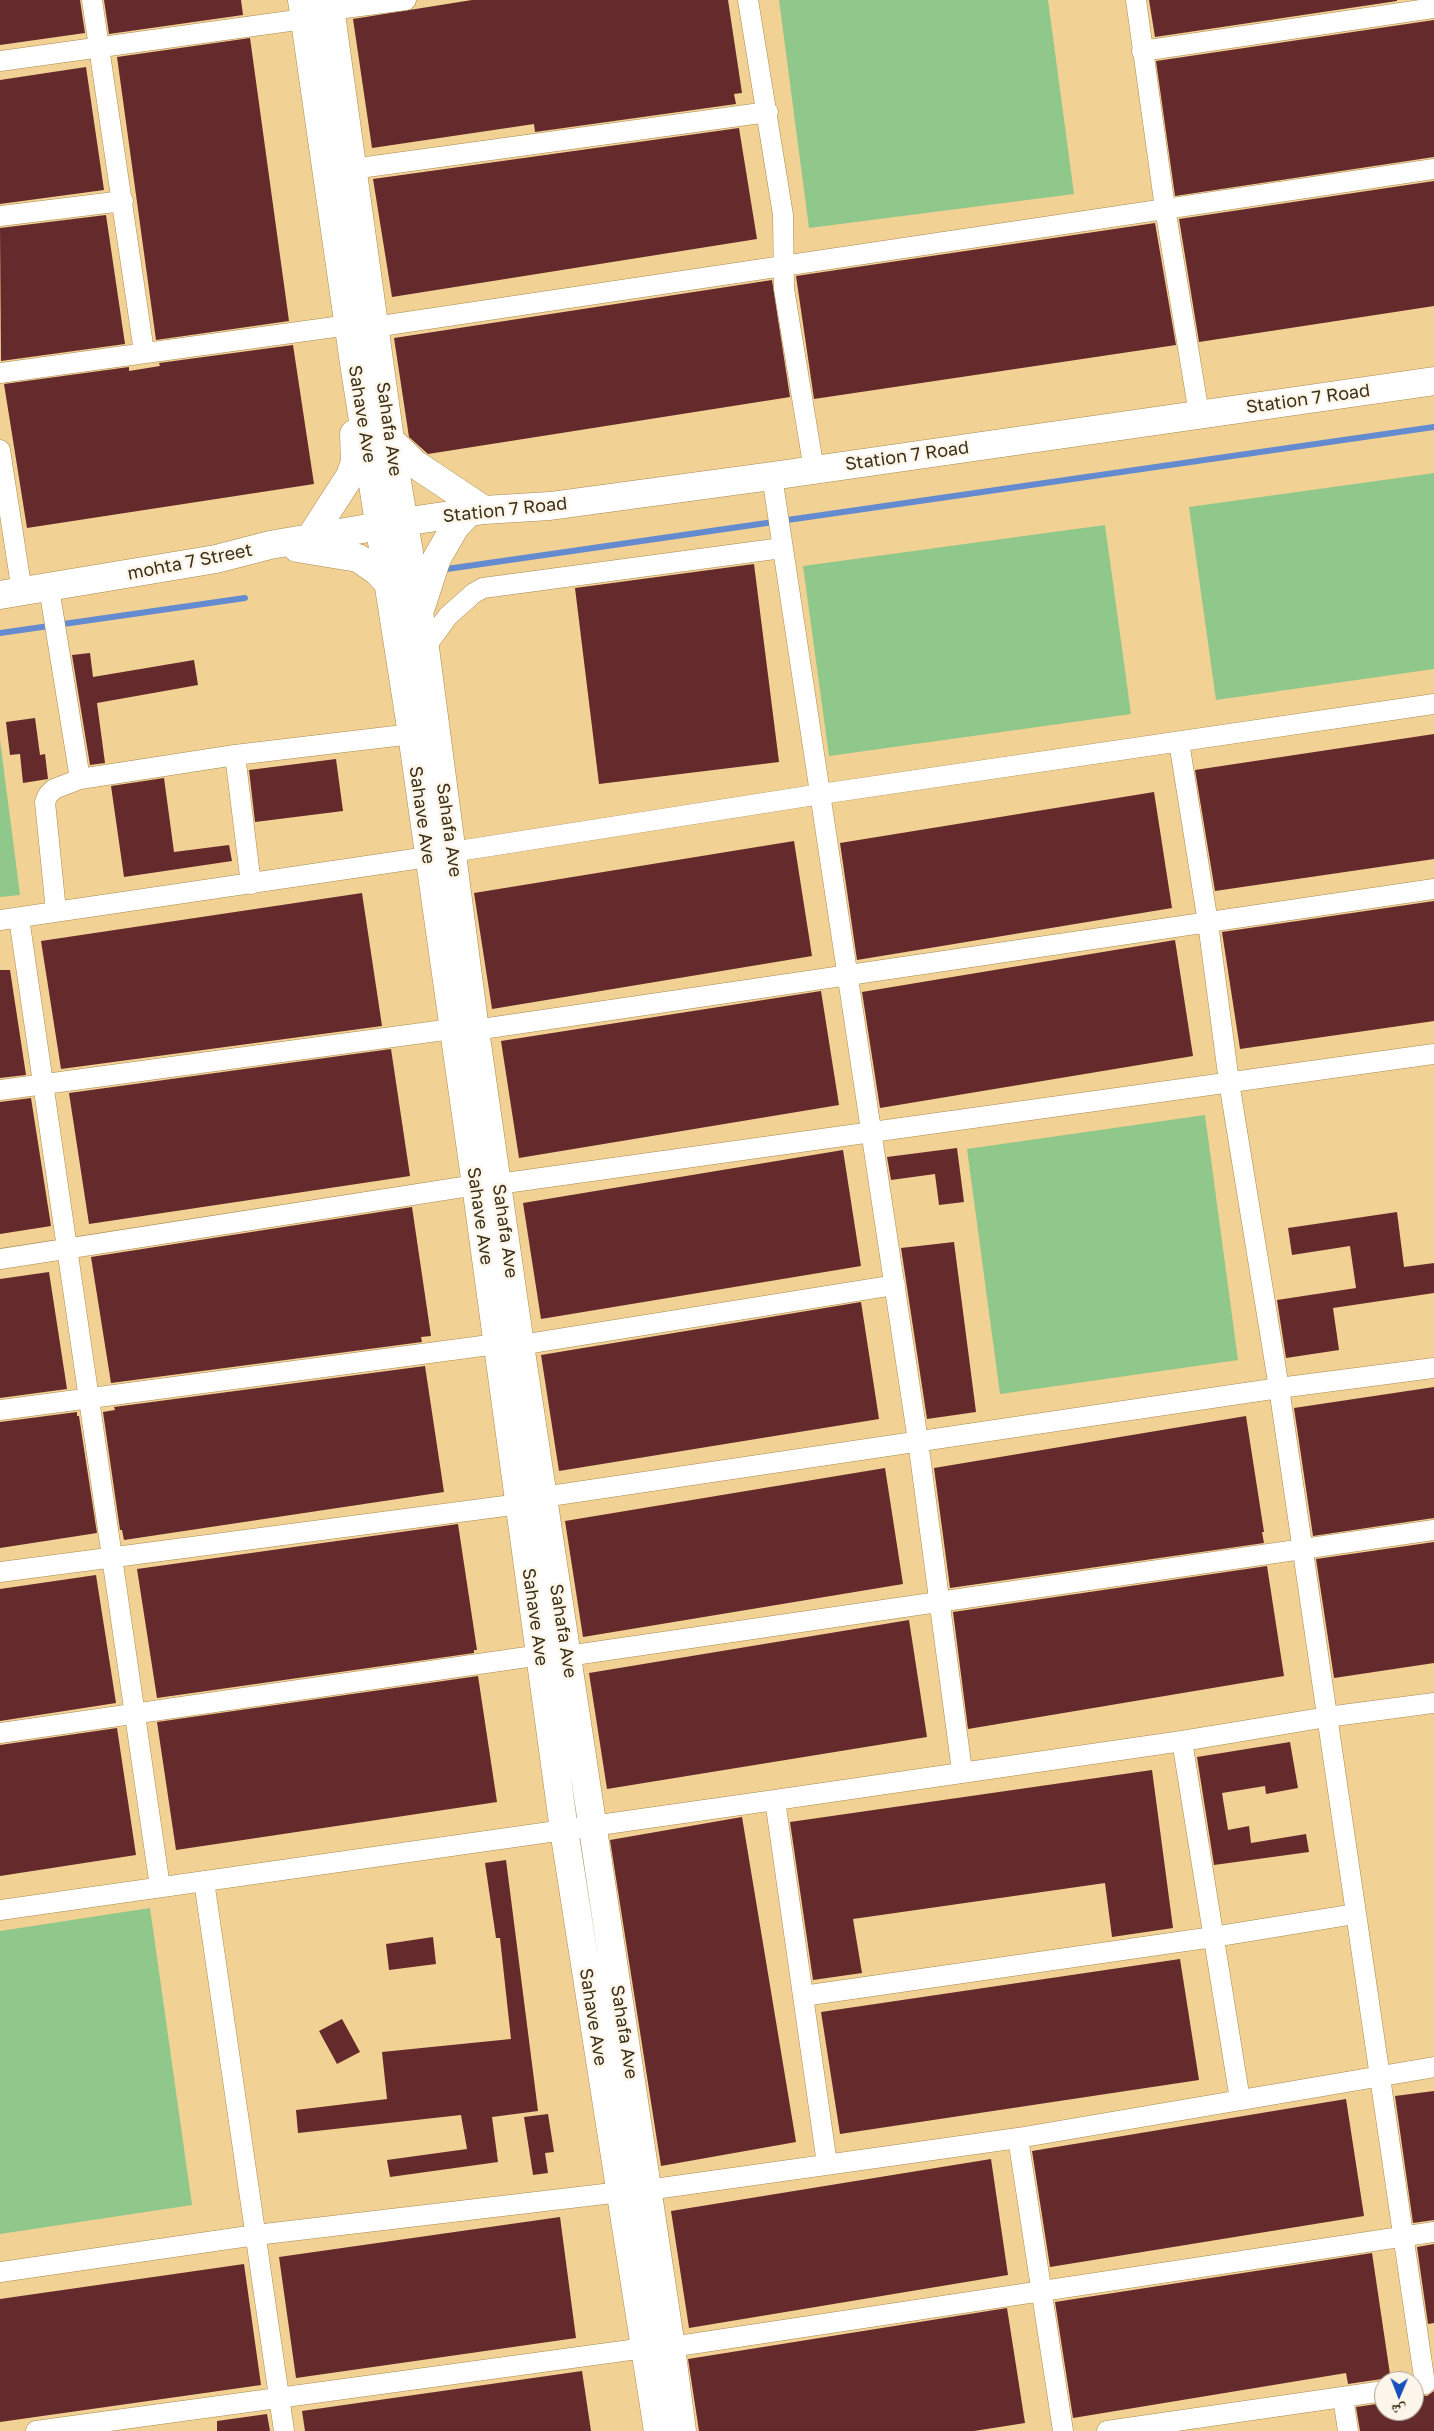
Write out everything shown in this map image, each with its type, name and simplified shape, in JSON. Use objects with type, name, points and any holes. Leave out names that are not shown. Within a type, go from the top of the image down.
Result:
[{"type":"main road","name":"Sahafa Ave","points":[[329,5],[352,169],[362,326],[390,440],[391,524],[419,614],[425,648],[440,854]]},
{"type":"main road","name":"Sahave Ave","points":[[303,9],[362,326],[354,363],[391,524],[390,585],[412,734],[440,854],[554,1656],[564,1830],[621,2192],[658,2348],[658,2431]]},
{"type":"main road","points":[[310,538],[343,490],[354,462],[350,390],[354,363]]},
{"type":"main road","name":"Station 7 Road","points":[[391,524],[476,512],[550,506],[772,476],[1434,382]]},
{"type":"main road","points":[[390,440],[415,464],[476,512],[455,527],[437,558],[419,614]]},
{"type":"main road","name":"mohta 7 Street","points":[[11,593],[216,559],[270,545],[391,524]]},
{"type":"main road","points":[[270,545],[358,558],[377,571],[390,585]]},
{"type":"main road","name":"Sahafa Ave","points":[[554,1656],[592,1824],[647,2190],[658,2348],[682,2431]]},
{"type":"street","points":[[92,0],[144,352]]},
{"type":"street","points":[[329,5],[406,0]]},
{"type":"street","points":[[748,0],[784,215],[784,289],[814,470]]},
{"type":"street","points":[[1136,0],[1165,208],[1199,414]]},
{"type":"street","points":[[1142,52],[1434,8]]},
{"type":"street","points":[[0,61],[99,46],[303,9]]},
{"type":"street","points":[[352,169],[768,112]]},
{"type":"street","points":[[0,373],[144,352],[362,326],[1434,169]]},
{"type":"street","points":[[0,216],[123,201]]},
{"type":"street","points":[[0,450],[11,593]]},
{"type":"street","points":[[772,476],[918,1441],[962,1771]]},
{"type":"street","points":[[403,676],[448,616],[474,593],[484,588],[782,548]]},
{"type":"street","points":[[50,588],[80,779]]},
{"type":"street","points":[[160,1887],[43,1084],[10,919],[251,884],[821,794],[1434,704]]},
{"type":"street","points":[[56,911],[45,802],[48,795],[54,789],[80,779],[235,755],[412,734]]},
{"type":"street","points":[[1180,742],[1208,923],[1229,1082],[1279,1388],[1422,2371]]},
{"type":"street","points":[[235,755],[251,884]]},
{"type":"street","points":[[0,1090],[464,1029],[849,975],[1434,889]]},
{"type":"street","points":[[0,1258],[68,1250],[487,1185],[1434,1054]]},
{"type":"street","points":[[0,1410],[509,1344],[895,1285]]},
{"type":"street","points":[[0,1572],[531,1500],[1279,1388],[1434,1368]]},
{"type":"street","points":[[0,1733],[1302,1551],[1434,1530]]},
{"type":"street","points":[[0,1910],[564,1830],[592,1824],[775,1800],[962,1771],[1182,1741],[1327,1717],[1434,1703]]},
{"type":"street","points":[[1182,1741],[1240,2100]]},
{"type":"street","points":[[775,1800],[827,2164]]},
{"type":"street","points":[[204,1881],[284,2431]]},
{"type":"street","points":[[803,1996],[1213,1937],[1355,1914]]},
{"type":"street","points":[[647,2190],[1018,2138],[1434,2067]]},
{"type":"street","points":[[1018,2138],[1063,2431]]},
{"type":"street","points":[[0,2272],[256,2235],[621,2192]]},
{"type":"street","points":[[36,2431],[658,2348],[1434,2232]]},
{"type":"street","points":[[1107,2431],[1143,2428],[1374,2392]]},
{"type":"street","points":[[1343,2397],[1348,2431]]},
{"type":"green space","points":[[779,0],[1048,0],[1074,194],[809,228]]},
{"type":"green space","points":[[1434,473],[1434,669],[1216,700],[1189,507]]},
{"type":"green space","points":[[1105,525],[1131,714],[829,756],[803,566]]},
{"type":"green space","points":[[0,740],[20,895],[0,897]]},
{"type":"green space","points":[[1205,1115],[1238,1360],[1000,1394],[967,1149]]},
{"type":"green space","points":[[150,1908],[192,2205],[0,2234],[0,1931]]},
{"type":"building","points":[[0,0],[80,0],[85,33],[0,45]]},
{"type":"building","points":[[104,0],[241,0],[243,15],[109,34]]},
{"type":"building","points":[[472,0],[728,0],[742,93],[734,94],[736,104],[535,132],[534,124],[372,148],[353,19]]},
{"type":"building","points":[[1149,0],[1397,0],[1397,1],[1155,37]]},
{"type":"building","points":[[1434,20],[1434,157],[1175,196],[1156,61]]},
{"type":"building","points":[[250,38],[289,321],[156,340],[117,57]]},
{"type":"building","points":[[86,67],[104,190],[0,204],[0,80]]},
{"type":"building","points":[[739,128],[757,239],[392,297],[373,179]]},
{"type":"building","points":[[1434,181],[1434,306],[1199,342],[1179,219]]},
{"type":"building","points":[[106,215],[125,344],[1,361],[0,228]]},
{"type":"building","points":[[1155,223],[1176,345],[814,399],[796,276]]},
{"type":"building","points":[[772,280],[790,397],[428,454],[409,437],[394,338]]},
{"type":"building","points":[[293,345],[314,484],[27,528],[4,384],[129,367],[129,371],[160,366],[159,363]]},
{"type":"building","points":[[754,564],[779,762],[599,784],[575,588]]},
{"type":"building","points":[[90,653],[93,677],[194,660],[198,685],[97,703],[105,763],[90,765],[72,655]]},
{"type":"building","points":[[35,718],[40,755],[45,754],[48,779],[23,783],[20,754],[10,755],[6,722]]},
{"type":"building","points":[[1434,734],[1434,859],[1215,891],[1195,770]]},
{"type":"building","points":[[336,759],[343,811],[255,822],[249,770]]},
{"type":"building","points":[[164,778],[174,852],[229,845],[232,861],[124,877],[111,786]]},
{"type":"building","points":[[1154,792],[1172,908],[857,960],[840,843]]},
{"type":"building","points":[[794,841],[812,956],[492,1009],[474,893]]},
{"type":"building","points":[[362,893],[382,1026],[61,1069],[41,941]]},
{"type":"building","points":[[1434,901],[1434,1021],[1240,1049],[1222,932]]},
{"type":"building","points":[[1175,940],[1193,1056],[880,1108],[862,992]]},
{"type":"building","points":[[0,970],[10,970],[26,1075],[0,1078]]},
{"type":"building","points":[[821,991],[839,1105],[519,1158],[501,1041]]},
{"type":"building","points":[[391,1049],[410,1176],[89,1224],[69,1093]]},
{"type":"building","points":[[31,1098],[51,1226],[0,1234],[0,1102]]},
{"type":"building","points":[[957,1148],[964,1202],[939,1205],[935,1174],[891,1180],[887,1157]]},
{"type":"building","points":[[843,1150],[861,1266],[541,1319],[523,1203]]},
{"type":"building","points":[[412,1207],[431,1336],[421,1337],[422,1342],[111,1383],[91,1257]]},
{"type":"building","points":[[1397,1212],[1404,1267],[1434,1263],[1434,1293],[1333,1308],[1339,1350],[1286,1358],[1277,1300],[1356,1288],[1350,1246],[1292,1255],[1288,1228]]},
{"type":"building","points":[[954,1242],[976,1412],[927,1419],[901,1248]]},
{"type":"building","points":[[49,1272],[67,1389],[0,1398],[0,1279]]},
{"type":"building","points":[[861,1302],[879,1419],[559,1471],[541,1355]]},
{"type":"building","points":[[425,1366],[444,1492],[124,1540],[122,1530],[120,1530],[103,1412],[115,1410],[114,1407]]},
{"type":"building","points":[[1434,1387],[1434,1518],[1313,1536],[1294,1408]]},
{"type":"building","points":[[77,1412],[97,1533],[0,1548],[0,1422]]},
{"type":"building","points":[[1246,1416],[1264,1532],[1262,1532],[1264,1543],[950,1588],[934,1468]]},
{"type":"building","points":[[885,1468],[903,1584],[583,1637],[565,1521]]},
{"type":"building","points":[[458,1524],[477,1650],[474,1650],[474,1653],[157,1698],[137,1569]]},
{"type":"building","points":[[1434,1542],[1434,1663],[1334,1678],[1316,1559]]},
{"type":"building","points":[[1267,1566],[1284,1676],[968,1729],[953,1612]]},
{"type":"building","points":[[96,1575],[116,1703],[0,1721],[0,1589]]},
{"type":"building","points":[[909,1620],[927,1737],[607,1789],[589,1673]]},
{"type":"building","points":[[478,1676],[497,1802],[176,1850],[157,1722]]},
{"type":"building","points":[[117,1728],[136,1855],[0,1876],[0,1745]]},
{"type":"building","points":[[1290,1742],[1298,1788],[1266,1794],[1265,1786],[1222,1793],[1228,1830],[1249,1826],[1251,1843],[1306,1834],[1309,1852],[1214,1865],[1197,1757]]},
{"type":"building","points":[[1152,1770],[1173,1928],[1112,1937],[1105,1883],[853,1919],[862,1973],[813,1980],[790,1822]]},
{"type":"building","points":[[742,1817],[796,2142],[661,2166],[610,1840]]},
{"type":"building","points":[[506,1860],[538,2111],[492,2117],[498,2162],[390,2177],[387,2160],[467,2149],[461,2115],[298,2133],[296,2110],[387,2099],[382,2052],[511,2039],[500,1938],[496,1938],[485,1863]]},
{"type":"building","points":[[433,1937],[436,1964],[389,1970],[386,1944]]},
{"type":"building","points":[[1180,1959],[1199,2080],[840,2134],[821,2012]]},
{"type":"building","points":[[342,2019],[360,2052],[337,2064],[319,2031]]},
{"type":"building","points":[[1434,2091],[1434,2220],[1413,2223],[1395,2096]]},
{"type":"building","points":[[1346,2099],[1364,2216],[1050,2267],[1032,2151]]},
{"type":"building","points":[[548,2114],[554,2152],[545,2153],[548,2173],[533,2175],[524,2117]]},
{"type":"building","points":[[991,2159],[1008,2275],[689,2328],[671,2211]]},
{"type":"building","points":[[560,2217],[576,2338],[296,2378],[279,2257]]},
{"type":"building","points":[[1434,2244],[1434,2323],[1428,2324],[1417,2247]]},
{"type":"building","points":[[1372,2253],[1390,2371],[1374,2371],[1374,2380],[1348,2384],[1346,2373],[1073,2418],[1055,2302]]},
{"type":"building","points":[[244,2264],[261,2385],[0,2422],[0,2299]]},
{"type":"building","points":[[1007,2308],[1025,2423],[974,2431],[699,2431],[688,2359]]},
{"type":"building","points":[[582,2371],[591,2431],[305,2431],[302,2411]]},
{"type":"building","points":[[1434,2391],[1434,2431],[1360,2431],[1356,2407],[1374,2404],[1374,2421],[1424,2421],[1424,2396],[1427,2396]]},
{"type":"building","points":[[267,2414],[270,2431],[217,2431],[217,2421]]},
{"type":"waterway","points":[[440,570],[1434,427]]},
{"type":"waterway","points":[[0,633],[245,598]]}]
